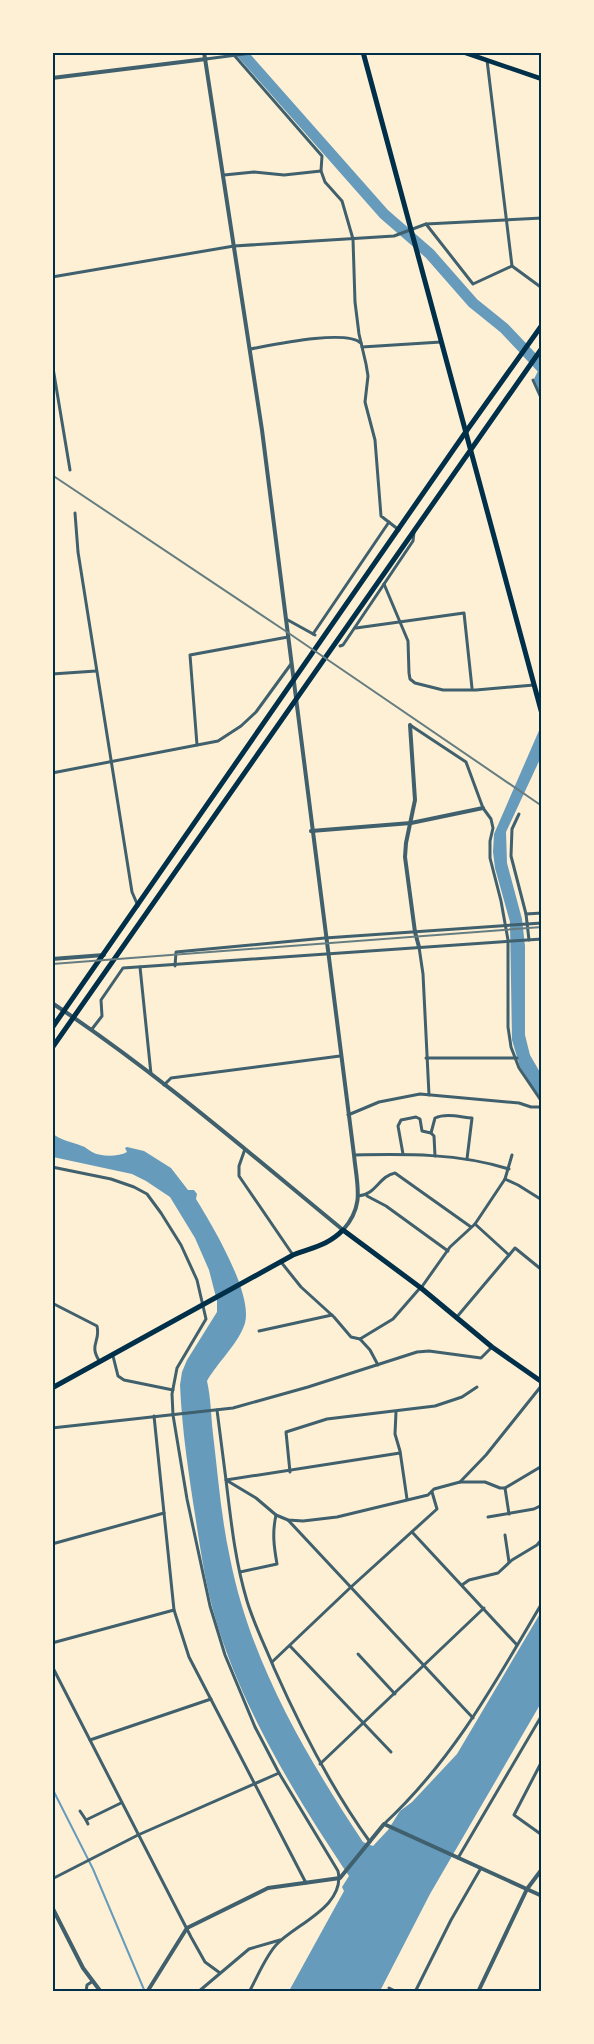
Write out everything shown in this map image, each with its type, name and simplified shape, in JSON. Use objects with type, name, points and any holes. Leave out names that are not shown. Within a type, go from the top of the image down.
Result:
[{"type":"main road","points":[[363,52],[541,713]]},
{"type":"main road","points":[[463,52],[542,79]]},
{"type":"main road","points":[[52,1028],[542,325]]},
{"type":"main road","points":[[52,1048],[540,350]]},
{"type":"main road","points":[[52,1388],[293,1254],[326,1244],[343,1230],[421,1288],[492,1347],[542,1383]]},
{"type":"street","points":[[52,1004],[92,1029],[151,1074],[343,1230],[353,1219],[357,1210],[358,1196],[354,1155],[311,831],[286,619],[250,349],[204,52]]},
{"type":"street","points":[[52,78],[259,52]]},
{"type":"street","points":[[234,55],[322,156],[321,171],[324,182],[342,201],[353,239],[353,282],[368,376],[365,402],[375,440],[381,516],[399,530]]},
{"type":"street","points":[[487,60],[512,266],[542,288]]},
{"type":"street","points":[[224,175],[254,172],[284,175],[321,171]]},
{"type":"street","points":[[52,277],[234,246],[394,236],[426,224],[542,218]]},
{"type":"street","points":[[426,224],[473,284],[512,266]]},
{"type":"street","points":[[250,349],[333,336],[349,337],[362,345],[442,342]]},
{"type":"street","points":[[52,362],[70,470]]},
{"type":"street","points":[[533,380],[542,400]]},
{"type":"street","points":[[75,513],[78,552],[96,671],[132,892],[138,907]]},
{"type":"street","points":[[286,619],[314,634],[389,522]]},
{"type":"street","points":[[340,646],[343,645],[356,628],[413,540],[415,527]]},
{"type":"street","points":[[384,584],[408,641],[409,673],[410,679],[414,683],[443,690],[472,688],[476,690],[534,685]]},
{"type":"street","points":[[356,628],[464,613],[472,688]]},
{"type":"street","points":[[197,746],[190,655],[288,637]]},
{"type":"street","points":[[52,773],[218,741],[241,726],[256,712],[291,664]]},
{"type":"street","points":[[52,674],[96,671]]},
{"type":"street","points":[[410,725],[466,762],[483,808],[491,819],[493,828],[490,841],[490,858],[508,940],[508,1026],[511,1047],[520,1068],[542,1102]]},
{"type":"street","points":[[410,725],[415,793],[405,857],[415,932],[423,974],[429,1095]]},
{"type":"street","points":[[311,831],[411,823],[483,808]]},
{"type":"street","points":[[519,814],[512,828],[510,839],[511,856],[526,914],[529,940]]},
{"type":"street","points":[[526,914],[542,913]]},
{"type":"street","points":[[175,966],[176,952],[325,938],[542,924]]},
{"type":"street","points":[[92,1029],[102,1016],[101,1000],[123,968],[175,966],[542,939]]},
{"type":"street","points":[[52,959],[104,955]]},
{"type":"street","points":[[140,967],[151,1074]]},
{"type":"street","points":[[164,1085],[171,1078],[340,1056]]},
{"type":"street","points":[[426,1058],[517,1058]]},
{"type":"street","points":[[348,1115],[379,1102],[420,1094],[542,1107]]},
{"type":"street","points":[[435,1156],[434,1136],[431,1133],[435,1118],[441,1116],[472,1118],[467,1159]]},
{"type":"street","points":[[403,1154],[398,1126],[401,1120],[416,1117],[420,1119],[422,1132],[431,1133]]},
{"type":"street","points":[[245,1149],[239,1166],[239,1176],[293,1254]]},
{"type":"street","points":[[354,1155],[403,1154],[435,1156],[467,1159],[509,1169]]},
{"type":"street","points":[[360,1339],[393,1319],[421,1288],[448,1251],[475,1224],[505,1179],[512,1156]]},
{"type":"street","points":[[52,1167],[111,1180],[134,1187],[147,1194],[181,1245],[198,1280],[206,1303],[206,1319],[177,1368],[173,1390],[173,1415],[187,1499],[210,1606],[225,1655],[256,1727],[279,1773],[338,1871],[340,1878],[337,1891],[322,1910],[276,1945],[249,1992]]},
{"type":"street","points":[[358,1196],[366,1195],[390,1174],[395,1173],[471,1227]]},
{"type":"street","points":[[505,1179],[542,1200]]},
{"type":"street","points":[[366,1195],[386,1206],[448,1251]]},
{"type":"street","points":[[475,1224],[510,1255]]},
{"type":"street","points":[[456,1318],[515,1248],[542,1270]]},
{"type":"street","points":[[281,1262],[301,1287],[332,1315],[351,1337],[360,1339],[370,1350],[378,1364]]},
{"type":"street","points":[[52,1303],[97,1326],[98,1331],[94,1354],[100,1363]]},
{"type":"street","points":[[260,1331],[332,1315]]},
{"type":"street","points":[[52,1428],[233,1408],[417,1352],[429,1350],[481,1358],[492,1347]]},
{"type":"street","points":[[112,1356],[118,1376],[124,1380],[173,1390]]},
{"type":"street","points":[[460,1482],[486,1456],[542,1383]]},
{"type":"street","points":[[290,1472],[286,1432],[327,1419],[348,1418],[356,1414],[396,1412],[435,1406],[462,1397],[477,1387]]},
{"type":"street","points":[[217,1410],[232,1537],[247,1601],[296,1719],[320,1764],[369,1843]]},
{"type":"street","points":[[396,1412],[395,1434],[407,1499]]},
{"type":"street","points":[[154,1416],[174,1610],[189,1656],[306,1883]]},
{"type":"street","points":[[226,1480],[290,1472],[400,1453]]},
{"type":"street","points":[[226,1480],[256,1498],[276,1515],[288,1520],[303,1521],[337,1517],[432,1492],[460,1482],[485,1482],[505,1488],[542,1466]]},
{"type":"street","points":[[505,1488],[509,1514]]},
{"type":"street","points":[[272,1662],[350,1587],[437,1509],[432,1492]]},
{"type":"street","points":[[488,1518],[534,1509],[542,1505]]},
{"type":"street","points":[[52,1544],[164,1513]]},
{"type":"street","points":[[240,1572],[277,1564],[273,1546],[273,1526],[276,1515]]},
{"type":"street","points":[[288,1520],[473,1718]]},
{"type":"street","points":[[412,1532],[517,1645]]},
{"type":"street","points":[[505,1535],[509,1563]]},
{"type":"street","points":[[462,1584],[469,1580],[498,1573],[509,1563],[537,1545],[542,1539]]},
{"type":"street","points":[[147,1992],[187,1928],[268,1888],[340,1878],[384,1824],[455,1744],[473,1718],[542,1603]]},
{"type":"street","points":[[320,1764],[484,1608]]},
{"type":"street","points":[[52,1643],[174,1610]]},
{"type":"street","points":[[290,1646],[390,1752]]},
{"type":"street","points":[[358,1654],[395,1694]]},
{"type":"street","points":[[52,1666],[205,1962],[220,1973]]},
{"type":"street","points":[[90,1740],[211,1698]]},
{"type":"street","points":[[456,1857],[542,1715]]},
{"type":"street","points":[[542,1761],[514,1815],[542,1836]]},
{"type":"street","points":[[52,1879],[138,1834],[279,1773]]},
{"type":"street","points":[[86,1820],[122,1803]]},
{"type":"street","points":[[80,1811],[88,1824]]},
{"type":"street","points":[[384,1824],[542,1896]]},
{"type":"street","points":[[415,1992],[451,1920],[481,1868]]},
{"type":"street","points":[[478,1992],[527,1889],[542,1869]]},
{"type":"street","points":[[52,1907],[84,1968],[101,1992]]},
{"type":"street","points":[[198,1992],[249,1949],[285,1938]]},
{"type":"street","points":[[86,1992],[87,1985],[93,1981]]},
{"type":"street","points":[[389,1988],[397,1992]]},
{"type":"water","points":[[541,365],[541,395],[534,379]]},
{"type":"water","points":[[541,726],[541,757],[506,832],[507,863],[522,919],[525,946],[525,1035],[530,1055],[541,1074],[541,1100],[520,1067],[512,1040],[510,922],[495,868],[493,852],[494,834]]},
{"type":"water","points":[[52,1133],[62,1139],[105,1156],[123,1154],[127,1152],[125,1148],[127,1147],[144,1151],[171,1168],[188,1190],[194,1190],[197,1194],[196,1199],[230,1260],[243,1295],[246,1310],[245,1323],[238,1338],[207,1381],[222,1512],[230,1558],[251,1634],[266,1670],[301,1742],[363,1842],[373,1846],[388,1830],[400,1811],[412,1802],[457,1754],[541,1612],[541,1703],[430,1894],[380,1991],[289,1991],[344,1891],[342,1887],[349,1876],[310,1816],[255,1718],[226,1651],[209,1593],[188,1470],[180,1385],[182,1372],[187,1360],[217,1312],[217,1301],[209,1270],[195,1238],[170,1197],[132,1174],[53,1157]]},
{"type":"waterway","points":[[241,52],[384,214],[430,254],[473,303],[504,328],[542,368]]},
{"type":"waterway","points":[[52,1788],[93,1869],[145,1992]]},
{"type":"railway","points":[[52,475],[542,806]]},
{"type":"railway","points":[[52,964],[542,927]]}]
